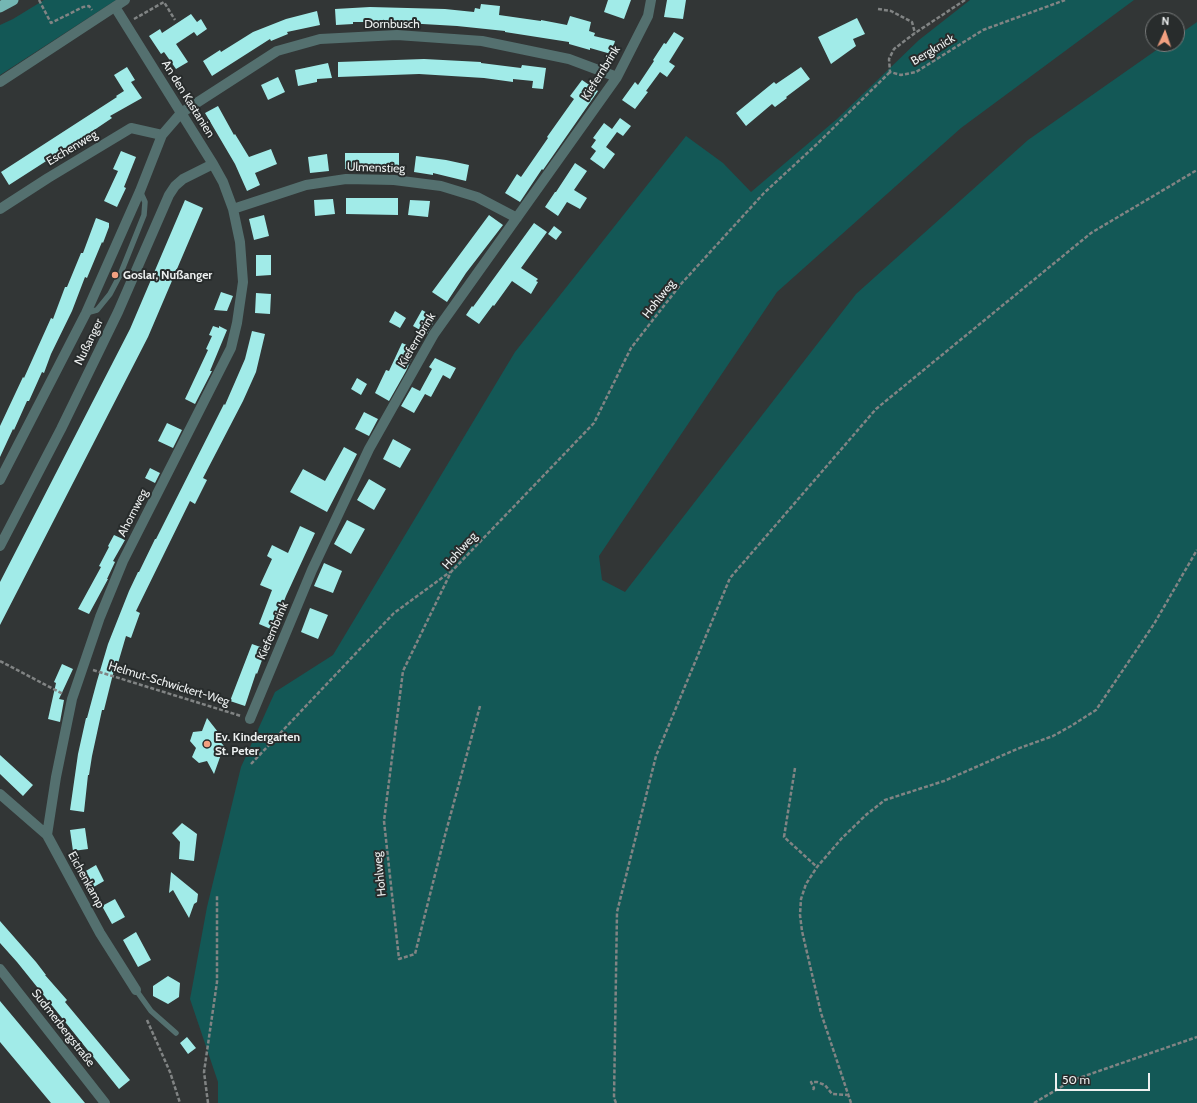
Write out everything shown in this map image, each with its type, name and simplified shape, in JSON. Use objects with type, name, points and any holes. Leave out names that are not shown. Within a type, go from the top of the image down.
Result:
[{"type":"highway","points":[[0,7],[13,0]]},
{"type":"street","points":[[0,82],[125,0]]},
{"type":"street","name":"Kiefernbrink","points":[[250,719],[312,570],[369,449],[434,334],[617,77],[648,16],[651,0]]},
{"type":"street","name":"An den Kastanien","points":[[114,7],[214,164],[223,182],[233,209]]},
{"type":"street","name":"Dornbusch","points":[[181,113],[278,51],[320,39],[397,35],[482,41],[569,59],[617,77]]},
{"type":"street","name":"Nußanger","points":[[0,480],[86,313],[140,191],[162,135],[181,113]]},
{"type":"street","name":"Eschenweg","points":[[0,209],[131,128],[162,135]]},
{"type":"street","name":"Nußanger","points":[[0,546],[61,429],[118,312],[169,195],[175,186],[183,179],[214,164]]},
{"type":"street","name":"Ulmenstieg","points":[[233,209],[306,185],[346,179],[394,180],[441,186],[477,197],[516,218]]},
{"type":"street","name":"Ahornweg","points":[[47,835],[56,777],[72,699],[100,617],[124,561],[231,348],[237,323],[243,282],[240,242],[233,209]]},
{"type":"street","name":"Eichenkamp","points":[[0,794],[47,835],[100,933],[136,990]]},
{"type":"street","name":"Sudmerbergstraße","points":[[0,970],[101,1101]]},
{"type":"lane","points":[[86,313],[97,310],[110,294],[120,275],[144,214],[145,202],[140,191]]},
{"type":"lane","points":[[136,990],[152,1011],[176,1033]]},
{"type":"path","points":[[38,0],[44,10]]},
{"type":"path","name":"Bergknick","points":[[965,0],[915,33],[894,49],[888,59],[890,72],[901,75],[916,72],[983,30],[1065,0]]},
{"type":"path","points":[[125,24],[164,2],[176,20]]},
{"type":"path","points":[[878,9],[891,11],[912,22],[915,33]]},
{"type":"path","name":"Hohlweg","points":[[480,706],[444,838],[415,954],[399,959],[384,821],[403,671],[451,572],[594,423],[631,348],[681,284],[764,193],[817,144],[890,72]]},
{"type":"path","points":[[616,1103],[614,1098],[617,912],[656,756],[730,578],[876,409],[1091,233],[1197,170]]},
{"type":"path","points":[[851,1103],[847,1095],[821,1013],[802,931],[800,915],[801,899],[806,884],[817,867],[842,838],[867,814],[885,800],[944,781],[1017,749],[1053,736],[1096,710],[1154,624],[1197,550]]},
{"type":"path","points":[[251,764],[394,613],[451,572]]},
{"type":"path","points":[[0,661],[72,699]]},
{"type":"path","name":"Helmut-Schwickert-Weg","points":[[82,667],[250,719]]},
{"type":"path","points":[[795,768],[784,837],[817,867]]},
{"type":"path","points":[[208,1103],[204,1072],[217,982],[217,895]]},
{"type":"path","points":[[144,1014],[170,1072],[180,1103]]},
{"type":"path","points":[[1034,1103],[1073,1080],[1197,1037]]},
{"type":"path","points":[[813,1090],[814,1088],[812,1082],[817,1082],[825,1085],[832,1094],[847,1095]]},
{"type":"shaded area","points":[[44,0],[116,0],[0,75],[0,25],[13,19]]},
{"type":"shaded area","points":[[970,0],[1134,0],[961,128],[777,292],[599,556],[602,580],[625,592],[856,294],[1028,140],[1154,52],[1185,52],[1185,30],[1197,22],[1197,1103],[218,1103],[218,1082],[190,999],[207,907],[241,767],[275,692],[333,655],[515,352],[686,136],[723,163],[751,192],[837,119],[919,40]]},
{"type":"building","points":[[608,0],[631,0],[624,19],[604,12]]},
{"type":"building","points":[[667,0],[686,0],[683,19],[664,17]]},
{"type":"building","points":[[481,4],[500,6],[499,15],[567,25],[570,16],[591,22],[589,31],[595,33],[594,36],[615,41],[611,54],[569,44],[569,42],[505,31],[457,26],[388,22],[353,22],[353,24],[336,25],[335,9],[370,7],[445,9],[474,12],[475,8],[480,9]]},
{"type":"building","points":[[317,11],[320,25],[287,32],[288,34],[271,41],[270,39],[212,76],[203,61],[220,50],[221,52],[253,32],[286,19]]},
{"type":"building","points":[[191,14],[197,22],[201,19],[207,29],[197,36],[194,32],[176,44],[188,62],[176,69],[164,52],[161,54],[149,36],[160,29],[162,33]]},
{"type":"building","points":[[857,18],[865,34],[853,39],[856,46],[831,64],[818,37]]},
{"type":"building","points":[[674,32],[684,38],[669,62],[675,66],[667,77],[660,72],[646,91],[648,92],[635,109],[622,100],[635,82],[638,85],[664,43],[666,44]]},
{"type":"building","points":[[424,59],[481,62],[521,68],[522,65],[546,68],[543,89],[532,88],[533,81],[513,79],[513,82],[484,78],[419,74],[338,77],[338,62]]},
{"type":"building","points":[[328,63],[332,78],[317,79],[317,82],[298,86],[295,70]]},
{"type":"building","points":[[127,67],[135,80],[131,82],[142,98],[110,116],[112,118],[9,185],[1,172],[124,91],[114,75]]},
{"type":"building","points":[[801,67],[810,79],[775,107],[772,104],[746,126],[736,113],[774,82],[776,84]]},
{"type":"building","points":[[278,77],[285,92],[268,100],[261,85]]},
{"type":"building","points":[[582,80],[598,91],[520,202],[505,193],[517,174],[521,177],[548,138],[547,137],[574,99],[570,96]]},
{"type":"building","points":[[218,106],[234,135],[235,134],[249,157],[271,149],[277,164],[255,173],[260,185],[247,191],[235,164],[205,113]]},
{"type":"building","points":[[620,118],[631,126],[623,136],[617,132],[606,147],[615,154],[604,169],[590,159],[596,151],[591,147],[596,140],[593,138],[604,123],[612,129]]},
{"type":"building","points":[[121,151],[136,157],[124,187],[126,188],[117,207],[104,201],[118,171],[113,169]]},
{"type":"building","points":[[345,153],[399,153],[399,171],[381,171],[381,169],[345,169]]},
{"type":"building","points":[[327,154],[329,171],[310,173],[308,157]]},
{"type":"building","points":[[416,156],[469,165],[466,181],[433,173],[433,175],[414,172]]},
{"type":"building","points":[[575,163],[587,171],[574,190],[587,198],[580,209],[567,202],[558,216],[545,207]]},
{"type":"building","points":[[346,198],[398,198],[398,215],[346,214]]},
{"type":"building","points":[[333,199],[335,214],[315,216],[314,200]]},
{"type":"building","points":[[185,200],[203,208],[148,337],[0,625],[0,582],[130,329]]},
{"type":"building","points":[[410,200],[430,201],[428,217],[408,215]]},
{"type":"building","points":[[264,215],[269,236],[254,240],[249,219]]},
{"type":"building","points":[[489,215],[503,225],[466,273],[447,302],[432,292]]},
{"type":"building","points":[[96,218],[109,223],[103,243],[102,242],[87,278],[85,277],[72,311],[51,354],[44,373],[42,372],[0,457],[0,426],[23,377],[24,378],[51,318],[53,319],[65,287],[67,287],[81,253],[83,253]]},
{"type":"building","points":[[534,223],[547,232],[521,268],[538,279],[536,281],[538,282],[531,294],[512,281],[479,324],[466,315]]},
{"type":"building","points":[[554,226],[562,232],[556,240],[548,234]]},
{"type":"building","points":[[256,255],[271,255],[271,275],[256,276]]},
{"type":"building","points":[[221,292],[233,296],[227,311],[214,310]]},
{"type":"building","points":[[256,293],[271,294],[270,314],[255,313]]},
{"type":"building","points":[[422,310],[436,318],[427,334],[413,326]]},
{"type":"building","points":[[395,311],[406,318],[400,328],[389,322]]},
{"type":"building","points":[[213,326],[219,328],[219,326],[227,330],[210,371],[212,371],[195,404],[185,399],[208,350],[206,349],[212,336],[209,335]]},
{"type":"building","points":[[252,331],[265,334],[256,372],[243,401],[203,478],[207,480],[195,504],[190,501],[136,611],[140,613],[131,638],[126,636],[116,670],[114,670],[104,710],[102,710],[88,775],[84,812],[70,810],[78,754],[86,718],[108,644],[138,572],[224,404],[225,405],[245,359]]},
{"type":"building","points":[[402,343],[416,349],[406,371],[389,401],[375,393],[386,370],[389,371]]},
{"type":"building","points":[[435,358],[456,368],[450,379],[443,375],[431,397],[425,394],[414,413],[401,406],[412,387],[420,391],[432,369],[429,367]]},
{"type":"building","points":[[357,378],[367,384],[361,395],[351,389]]},
{"type":"building","points":[[364,412],[378,419],[369,436],[355,429]]},
{"type":"building","points":[[167,423],[182,430],[173,448],[158,441]]},
{"type":"building","points":[[393,439],[411,449],[400,468],[383,459]]},
{"type":"building","points":[[344,447],[357,454],[327,512],[290,492],[303,469],[325,481]]},
{"type":"building","points":[[150,468],[160,473],[155,483],[145,478]]},
{"type":"building","points":[[369,479],[386,489],[374,510],[357,500]]},
{"type":"building","points":[[347,520],[365,529],[351,554],[334,544]]},
{"type":"building","points":[[300,526],[315,533],[286,596],[273,630],[259,624],[272,590],[260,585],[272,559],[267,556],[272,545],[288,553]]},
{"type":"building","points":[[114,535],[125,540],[113,561],[115,562],[108,579],[89,614],[78,609],[101,567],[99,566]]},
{"type":"building","points":[[324,563],[342,571],[333,593],[314,586]]},
{"type":"building","points":[[310,608],[328,615],[318,639],[301,632]]},
{"type":"building","points":[[252,644],[266,649],[245,706],[230,701]]},
{"type":"building","points":[[62,664],[73,669],[59,699],[64,700],[60,722],[48,719],[56,683],[54,682]]},
{"type":"building","name":"Ev. Kindergarten St. Peter","points":[[207,718],[218,732],[216,737],[224,746],[214,774],[207,761],[199,763],[192,757],[196,748],[190,741],[193,732],[202,731]]},
{"type":"building","points":[[0,755],[33,785],[23,796],[0,774]]},
{"type":"building","points":[[182,823],[197,834],[194,861],[179,859],[180,842],[172,833]]},
{"type":"building","points":[[85,828],[88,849],[73,851],[70,830]]},
{"type":"building","points":[[96,865],[104,881],[92,888],[84,872]]},
{"type":"building","points":[[171,872],[198,894],[197,902],[194,904],[189,918],[173,890],[169,893]]},
{"type":"building","points":[[115,899],[125,917],[112,924],[102,906]]},
{"type":"building","points":[[0,921],[36,962],[45,975],[67,1000],[65,1002],[130,1080],[119,1089],[0,943]]},
{"type":"building","points":[[136,932],[151,960],[138,967],[123,940]]},
{"type":"building","points":[[168,976],[180,983],[179,997],[168,1004],[153,996],[153,986]]},
{"type":"building","points":[[0,1001],[85,1103],[51,1103],[0,1042]]},
{"type":"building","points":[[187,1037],[196,1048],[188,1054],[180,1043]]},
{"type":"place","name":"Goslar, Nußanger","points":[[115,275]]},
{"type":"place","name":"Ev. Kindergarten St. Peter","points":[[207,744]]}]
